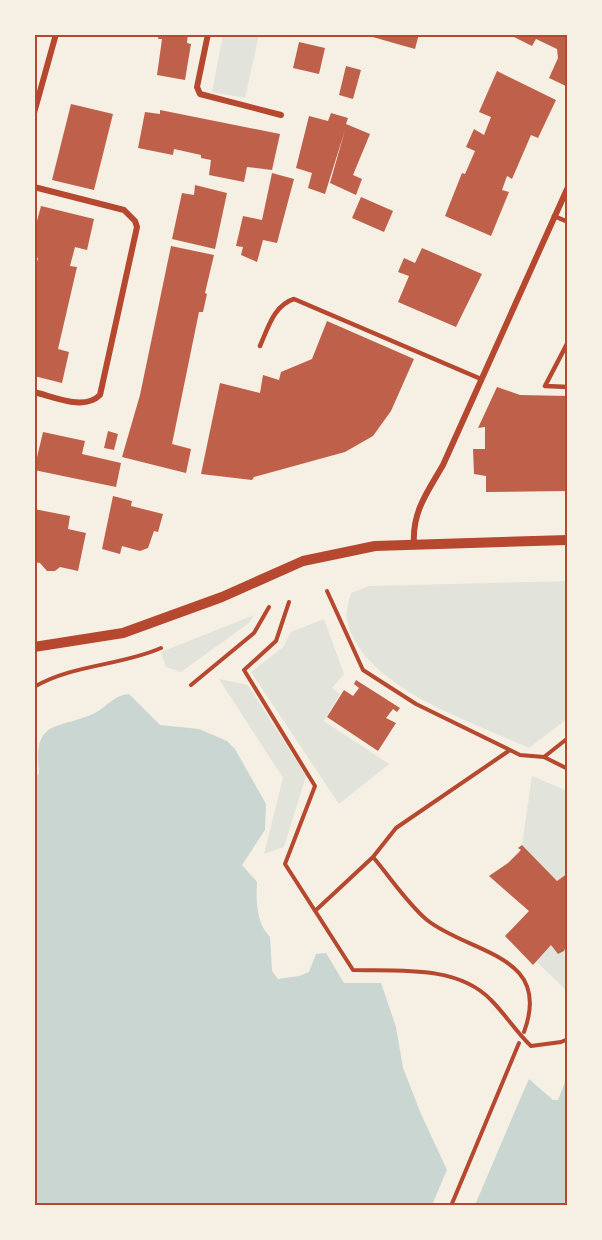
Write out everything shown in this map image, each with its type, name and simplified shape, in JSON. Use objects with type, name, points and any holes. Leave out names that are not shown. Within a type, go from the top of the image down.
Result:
[{"type":"street","points":[[34,113],[56,34]]},
{"type":"street","points":[[208,34],[197,87],[200,94],[281,115]]},
{"type":"street","points":[[34,187],[124,210],[131,216],[137,227],[100,395],[89,403],[80,403],[34,392]]},
{"type":"street","points":[[414,543],[413,524],[567,187]]},
{"type":"street","points":[[34,647],[123,633],[222,597],[303,561],[375,546],[567,540]]},
{"type":"lane","points":[[554,216],[567,222]]},
{"type":"lane","points":[[260,346],[277,310],[284,302],[294,298],[481,379]]},
{"type":"lane","points":[[567,342],[545,386],[567,387]]},
{"type":"path","points":[[327,591],[363,670],[416,704],[520,755],[544,757],[567,769]]},
{"type":"path","points":[[289,602],[276,641],[244,670],[315,786],[285,864],[353,970],[415,970],[469,982],[491,1000],[531,1046],[567,1039]]},
{"type":"path","points":[[191,685],[254,633],[269,607]]},
{"type":"path","points":[[34,687],[60,674],[132,658],[161,648]]},
{"type":"path","points":[[544,757],[567,738]]},
{"type":"path","points":[[315,911],[373,857],[396,828],[510,750]]},
{"type":"path","points":[[373,857],[428,920],[515,966],[525,983],[530,1000],[530,1016],[524,1032]]},
{"type":"path","points":[[451,1206],[519,1043]]},
{"type":"shaded area","points":[[223,35],[259,35],[245,98],[212,92]]},
{"type":"shaded area","points":[[567,581],[567,719],[529,748],[450,714],[396,683],[373,665],[357,644],[347,620],[351,593],[369,586]]},
{"type":"shaded area","points":[[254,615],[249,623],[181,672],[166,667],[161,652]]},
{"type":"shaded area","points":[[324,619],[344,674],[332,688],[340,694],[324,721],[389,764],[339,804],[251,672],[283,647],[291,632]]},
{"type":"shaded area","points":[[219,679],[248,685],[306,776],[284,847],[264,854],[283,778]]},
{"type":"shaded area","points":[[129,694],[160,725],[199,729],[227,741],[235,749],[266,804],[265,830],[242,865],[257,882],[259,918],[270,937],[272,971],[278,979],[309,972],[316,954],[326,953],[344,983],[381,983],[396,1027],[403,1068],[447,1170],[432,1205],[35,1206],[34,780],[39,773],[40,742],[52,728],[97,712],[116,698]]},
{"type":"shaded area","points":[[532,776],[567,791],[567,873],[557,881],[522,845]]},
{"type":"shaded area","points":[[551,945],[558,954],[567,947],[567,991],[536,961]]},
{"type":"shaded area","points":[[567,1077],[567,1205],[470,1206],[529,1079],[553,1100],[558,1100]]},
{"type":"pier","points":[[530,1076],[475,1205],[467,1206],[526,1078]]},
{"type":"building","points":[[159,34],[188,34],[187,43],[191,44],[185,80],[157,75],[162,39],[158,39]]},
{"type":"building","points":[[362,34],[419,34],[415,49]]},
{"type":"building","points":[[508,34],[568,34],[568,87],[549,78],[558,58],[557,49],[536,39],[532,46]]},
{"type":"building","points":[[299,42],[325,48],[319,74],[293,68]]},
{"type":"building","points":[[346,66],[361,70],[353,99],[339,95]]},
{"type":"building","points":[[497,71],[556,100],[538,138],[531,135],[512,179],[507,176],[502,190],[509,192],[491,236],[445,216],[462,173],[465,174],[475,151],[466,147],[474,129],[484,135],[491,117],[479,112]]},
{"type":"building","points":[[71,104],[113,114],[94,190],[52,180]]},
{"type":"building","points":[[160,110],[280,134],[272,170],[247,167],[244,182],[209,175],[211,160],[201,158],[201,155],[174,149],[173,155],[138,148],[145,112],[160,114]]},
{"type":"building","points":[[331,113],[348,118],[346,124],[370,134],[353,175],[362,179],[356,195],[330,183],[345,130],[325,194],[308,188],[312,173],[296,168],[309,116],[328,121]]},
{"type":"building","points":[[272,173],[294,179],[277,243],[263,240],[257,262],[241,255],[243,247],[236,246],[243,216],[262,220]]},
{"type":"building","points":[[195,185],[227,193],[215,249],[172,239],[182,193],[194,195]]},
{"type":"building","points":[[361,197],[393,211],[384,232],[352,218]]},
{"type":"building","points":[[41,206],[94,219],[87,250],[75,247],[70,266],[77,267],[58,349],[69,352],[62,383],[34,376],[34,272],[38,258],[34,257],[34,232]]},
{"type":"building","points":[[171,246],[214,255],[203,312],[199,312],[172,444],[191,449],[186,473],[122,457],[140,395]]},
{"type":"building","points":[[422,248],[482,274],[456,327],[398,302],[409,276],[398,272],[404,258],[415,263]]},
{"type":"building","points":[[327,321],[414,359],[391,411],[373,436],[345,452],[254,477],[252,480],[201,474],[220,383],[260,393],[263,375],[279,380],[281,372],[312,359]]},
{"type":"building","points":[[497,387],[520,395],[568,396],[568,491],[486,492],[486,476],[474,474],[473,449],[485,449],[485,427],[478,428]]},
{"type":"building","points":[[108,431],[118,434],[114,450],[104,448]]},
{"type":"building","points":[[43,432],[85,441],[82,454],[121,463],[116,487],[34,470]]},
{"type":"building","points":[[113,496],[132,501],[131,506],[163,514],[158,532],[154,531],[148,548],[140,551],[122,546],[120,554],[102,549]]},
{"type":"building","points":[[34,509],[70,516],[68,529],[86,533],[78,571],[60,567],[55,571],[47,571],[40,563],[34,562]]},
{"type":"building","points":[[356,680],[400,708],[397,712],[393,709],[386,718],[396,723],[378,751],[327,717],[344,690],[353,696],[359,688],[354,684]]},
{"type":"building","points":[[522,845],[557,881],[568,873],[568,947],[566,946],[564,951],[558,954],[551,945],[533,965],[505,936],[529,911],[489,876],[508,863],[521,850],[518,848]]}]
